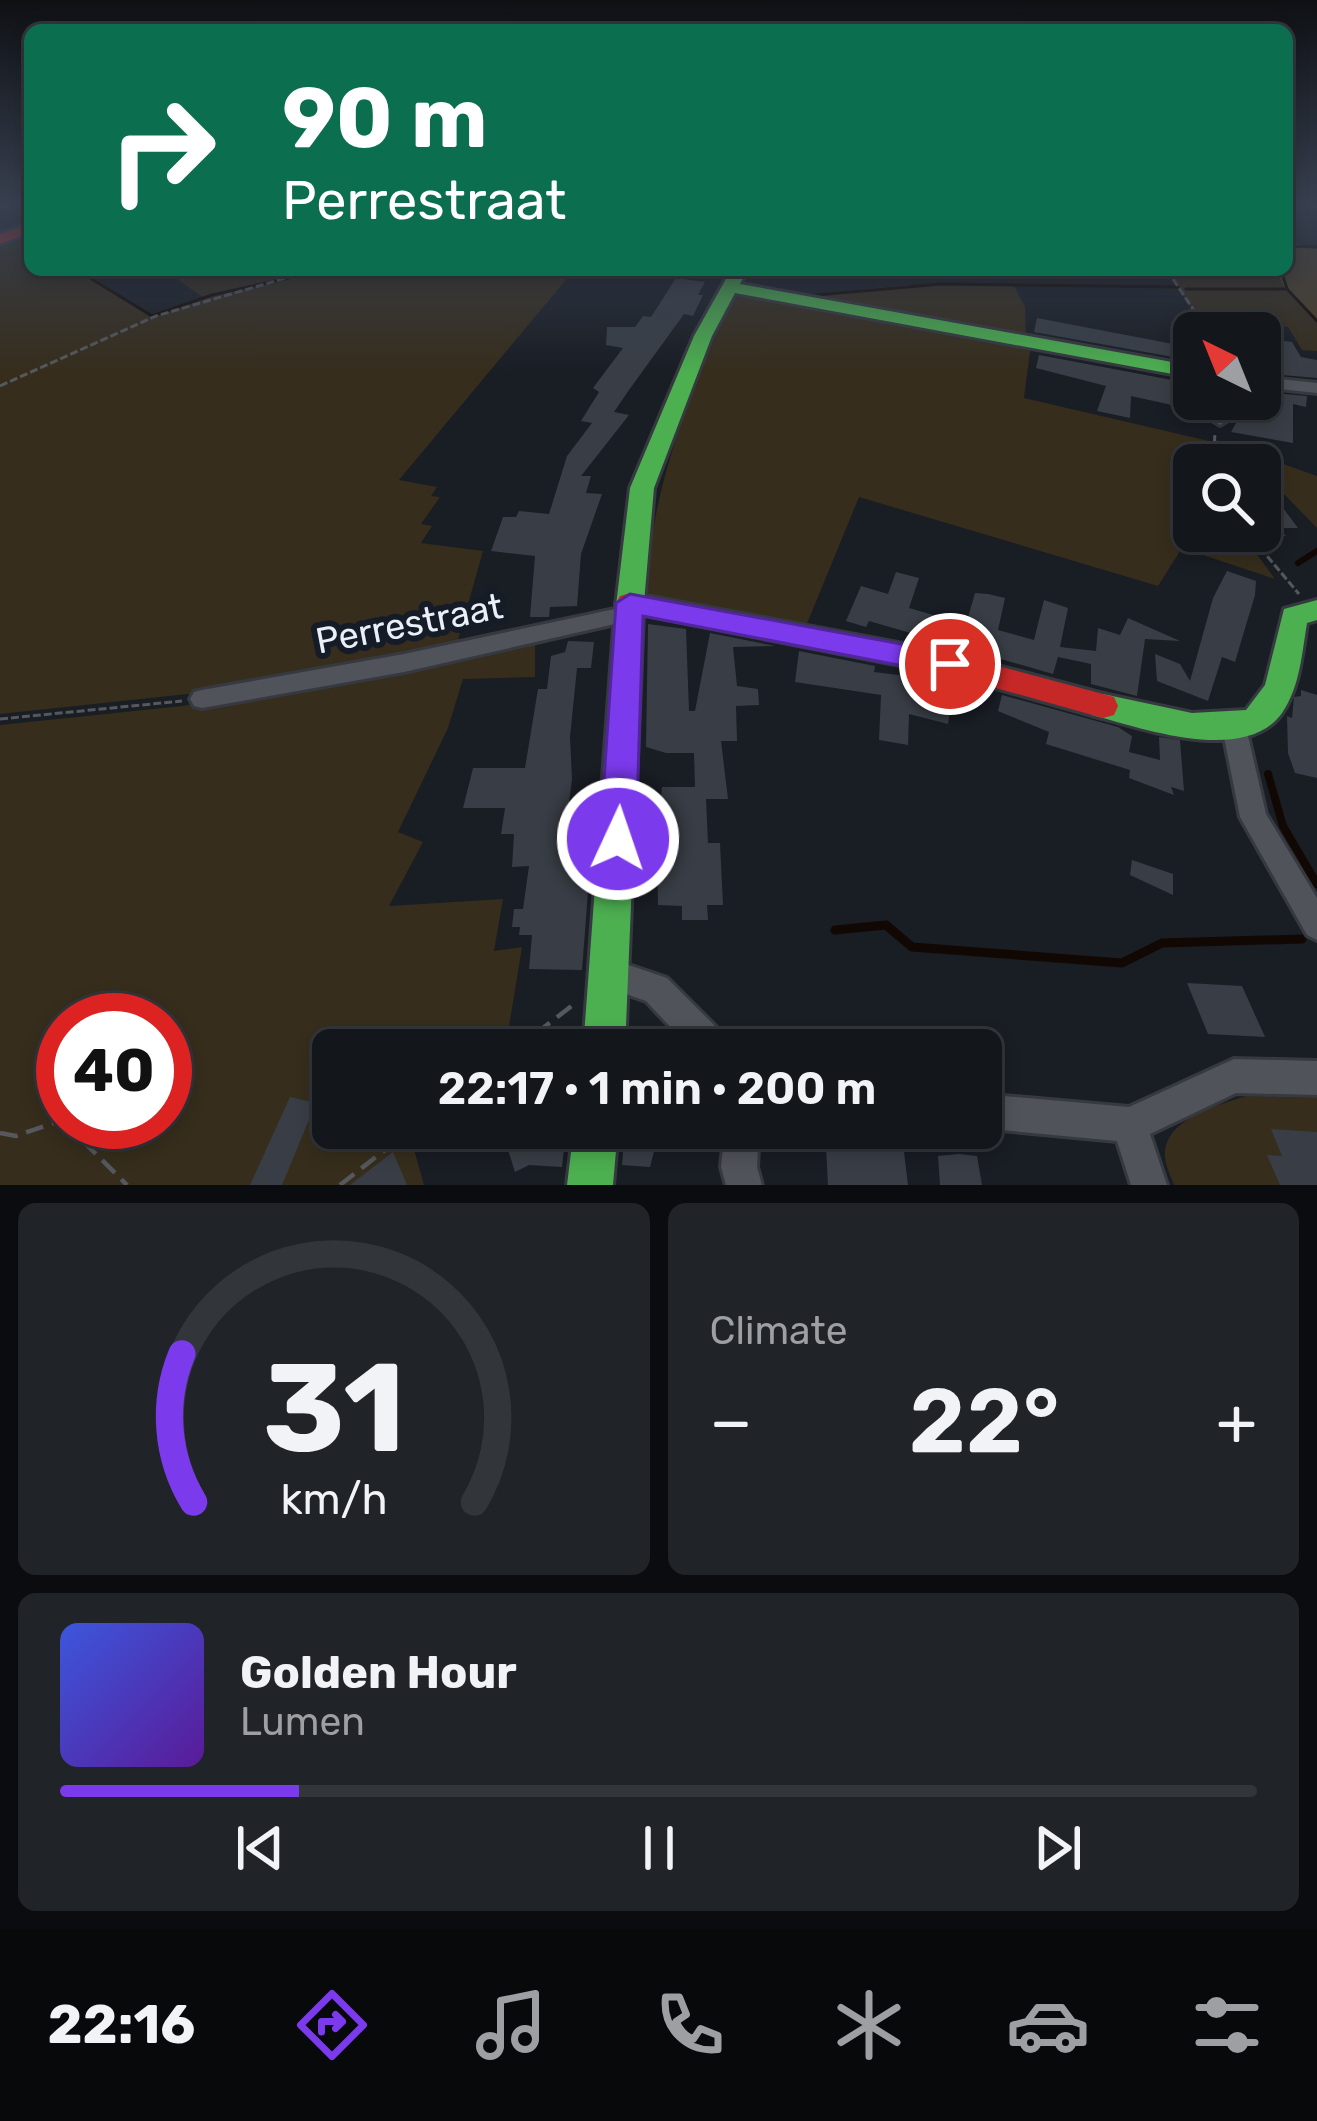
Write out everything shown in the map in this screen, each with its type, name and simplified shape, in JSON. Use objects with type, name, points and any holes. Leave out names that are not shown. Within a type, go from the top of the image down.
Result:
[{"type":"street","points":[[606,1029],[629,609],[642,488],[703,336],[734,278],[1173,368]]},
{"type":"street","points":[[1281,384],[1317,388]]},
{"type":"street","name":"Perrestraat","points":[[202,699],[404,663],[629,609],[950,664],[1155,719],[1234,727]]},
{"type":"street","points":[[1315,610],[1294,616],[1268,710],[1253,723],[1234,727],[1253,817],[1317,925]]},
{"type":"street","points":[[611,974],[656,989],[695,1029]]},
{"type":"street","points":[[1002,1113],[1130,1125],[1234,1076],[1317,1078]]},
{"type":"street","points":[[1130,1125],[1150,1185]]},
{"type":"street","points":[[590,1185],[594,1149]]},
{"type":"street","points":[[740,1149],[739,1167],[745,1185]]},
{"type":"path","points":[[0,386],[156,316],[288,276]]},
{"type":"path","points":[[1170,276],[1195,312]]},
{"type":"path","points":[[1213,444],[1220,420]]},
{"type":"path","points":[[1264,552],[1315,610]]},
{"type":"path","points":[[0,718],[202,699]]},
{"type":"path","points":[[541,1029],[576,1002]]},
{"type":"path","points":[[0,1133],[16,1136],[36,1130]]},
{"type":"path","points":[[90,1149],[127,1185]]},
{"type":"path","points":[[340,1185],[386,1149]]},
{"type":"shaded area","points":[[0,262],[24,262],[24,276],[90,276],[151,315],[204,298],[173,276],[569,276],[399,480],[437,487],[431,496],[440,497],[421,524],[432,526],[421,543],[483,551],[456,647],[207,692],[0,714]]},
{"type":"shaded area","points":[[1293,262],[1317,262],[1317,322],[1278,276],[1293,276]]},
{"type":"shaded area","points":[[1169,276],[1278,276],[1317,322],[1317,351],[1302,350],[1288,327],[1281,326],[1281,312],[1194,312]]},
{"type":"shaded area","points":[[1013,284],[1025,307],[1026,339],[796,296],[905,285]]},
{"type":"shaded area","points":[[735,291],[1031,344],[1024,398],[1209,444],[1173,444],[1173,552],[1179,552],[1158,586],[859,497],[806,626],[644,595],[665,475]]},
{"type":"shaded area","points":[[1281,463],[1317,476],[1317,528],[1283,493]]},
{"type":"shaded area","points":[[1194,552],[1255,552],[1275,579]]},
{"type":"shaded area","points":[[535,639],[535,677],[463,679],[448,728],[398,832],[423,842],[389,906],[503,899],[494,951],[522,947],[509,1029],[312,1029],[312,1149],[414,1149],[424,1185],[0,1185],[0,725],[182,706]]},
{"type":"shaded area","points":[[1247,1096],[1317,1098],[1317,1185],[1174,1185],[1165,1156],[1173,1132],[1195,1115]]},
{"type":"building","points":[[676,278],[705,282],[693,316],[684,314],[629,390],[614,412],[629,415],[581,476],[591,476],[586,493],[602,494],[581,554],[577,606],[550,607],[549,617],[530,617],[535,556],[491,551],[503,517],[516,517],[519,511],[549,514],[567,456],[592,423],[581,421],[599,392],[593,388],[623,348],[606,345],[607,327],[635,327],[643,316],[651,317]]},
{"type":"building","points":[[1037,318],[1173,344],[1173,357],[1034,332]]},
{"type":"building","points":[[1281,340],[1292,342],[1301,357],[1317,360],[1317,378],[1281,375]]},
{"type":"building","points":[[1039,355],[1172,380],[1173,405],[1131,396],[1130,418],[1097,411],[1106,386],[1036,368]]},
{"type":"building","points":[[1281,394],[1307,396],[1306,407],[1293,404],[1293,443],[1231,432],[1238,420],[1281,420]]},
{"type":"building","points":[[1281,508],[1283,508],[1298,528],[1281,528]]},
{"type":"building","points":[[1227,571],[1256,581],[1255,595],[1235,662],[1222,657],[1208,701],[1157,681],[1155,654],[1180,664],[1190,681],[1213,598]]},
{"type":"building","points":[[896,572],[919,578],[909,608],[967,621],[975,593],[1005,598],[998,630],[1034,640],[1044,600],[1068,608],[1060,647],[1096,651],[1098,628],[1120,635],[1128,618],[1180,641],[1145,639],[1137,696],[1091,684],[1091,664],[1058,657],[1053,674],[869,621],[866,627],[846,621],[861,586],[888,594]]},
{"type":"building","points":[[648,624],[686,629],[689,711],[695,711],[710,633],[775,646],[733,647],[737,686],[758,689],[759,705],[736,706],[737,741],[721,741],[728,799],[706,799],[708,843],[720,843],[723,905],[707,905],[708,920],[682,920],[682,906],[658,905],[656,798],[661,798],[662,787],[695,787],[694,753],[646,747]]},
{"type":"building","points":[[568,641],[594,642],[591,668],[577,668],[563,851],[591,853],[582,970],[529,969],[532,935],[519,935],[520,927],[512,927],[514,909],[523,909],[529,866],[512,867],[514,834],[501,834],[505,808],[463,808],[473,768],[525,768],[538,689],[547,689],[551,656],[565,652]]},
{"type":"building","points":[[799,651],[875,666],[874,672],[955,682],[948,724],[909,714],[908,745],[879,740],[881,695],[795,682]]},
{"type":"building","points":[[1301,690],[1317,695],[1317,778],[1295,773],[1288,753],[1287,716],[1292,718],[1294,697],[1301,696]]},
{"type":"building","points":[[1002,695],[1118,727],[1132,736],[1129,752],[1160,760],[1159,737],[1180,740],[1184,791],[1171,787],[1174,795],[1129,778],[1130,770],[1046,744],[1049,732],[998,711]]},
{"type":"building","points":[[1132,860],[1173,874],[1173,895],[1130,875]]},
{"type":"building","points":[[1187,983],[1242,986],[1265,1037],[1208,1034]]},
{"type":"building","points":[[290,1097],[312,1102],[282,1185],[250,1185]]},
{"type":"building","points":[[1271,1129],[1317,1132],[1317,1185],[1280,1185],[1267,1155],[1282,1156]]},
{"type":"building","points":[[508,1149],[564,1149],[562,1167],[529,1165],[515,1172]]},
{"type":"building","points":[[623,1149],[655,1149],[650,1167],[622,1165]]},
{"type":"building","points":[[826,1149],[904,1152],[908,1185],[828,1185]]},
{"type":"building","points":[[393,1152],[407,1185],[350,1185]]},
{"type":"building","points":[[938,1156],[977,1156],[982,1185],[940,1185]]},
{"type":"waterway","points":[[87,276],[152,316],[212,295],[297,276]]},
{"type":"waterway","points":[[1283,276],[1287,289]]},
{"type":"waterway","points":[[805,296],[941,284],[1178,287]]},
{"type":"waterway","points":[[1186,289],[1287,289]]},
{"type":"waterway","points":[[1287,289],[1317,321]]},
{"type":"waterway","points":[[1298,563],[1317,551]]},
{"type":"waterway","points":[[1268,774],[1283,826],[1317,884]]},
{"type":"waterway","points":[[835,930],[886,925],[912,947],[1122,963],[1162,943],[1302,939]]},
{"type":"traffic: fast","points":[[605,1029],[629,614],[642,488],[703,336],[736,276]]},
{"type":"traffic: fast","points":[[730,287],[1173,368]]},
{"type":"traffic: fast","points":[[1103,706],[1192,726],[1239,726],[1257,719],[1280,685],[1294,616],[1317,610]]},
{"type":"traffic: fast","points":[[590,1185],[594,1149]]},
{"type":"traffic: jam","points":[[630,603],[946,663],[1103,706]]},
{"type":"route","points":[[618,839],[630,603],[950,664]]}]
